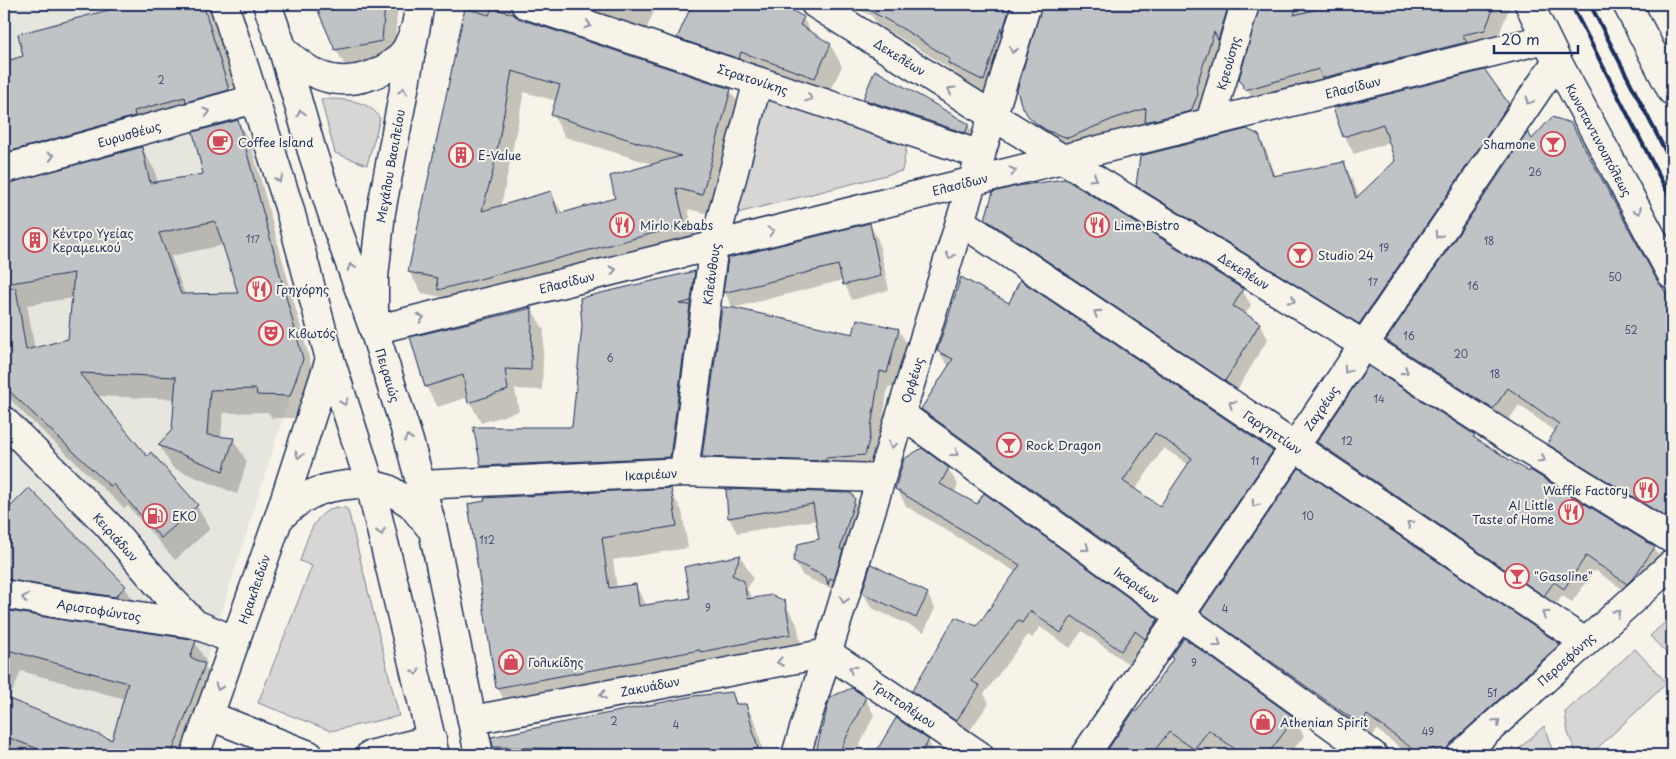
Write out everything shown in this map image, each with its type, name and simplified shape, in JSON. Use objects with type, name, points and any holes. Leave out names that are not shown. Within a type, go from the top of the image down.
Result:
[{"type":"street","points":[[224,4],[288,208],[330,359],[370,484],[433,747],[370,755]]},
{"type":"street","name":"Πειραιώς","points":[[267,4],[283,50],[312,151],[336,225],[374,330],[421,485],[433,530],[479,755]]},
{"type":"street","name":"Στρατονίκης","points":[[525,4],[981,155]]},
{"type":"street","name":"Ορφέως","points":[[796,755],[1027,4]]},
{"type":"street","name":"Κρεούσης","points":[[1210,122],[1245,4]]},
{"type":"street","name":"Κωνσταντινουπόλεως","points":[[1529,4],[1551,50],[1672,275]]},
{"type":"street","points":[[1627,4],[1672,91]]},
{"type":"street","name":"Δεκελέων","points":[[828,8],[993,116],[1364,345],[1526,449],[1672,539]]},
{"type":"street","points":[[283,50],[305,68],[320,76],[347,81],[379,72],[406,50],[417,16]]},
{"type":"street","name":"Μεγάλου Βασιλείου","points":[[374,330],[374,277],[381,212],[417,16]]},
{"type":"street","name":"Ελασίδων","points":[[374,330],[1210,122],[1551,50]]},
{"type":"street","name":"Ζαγρέως","points":[[1085,755],[1364,345],[1551,50]]},
{"type":"street","name":"Κλεάνθους","points":[[684,472],[714,245],[758,81]]},
{"type":"street","name":"Ευρυσθέως","points":[[4,169],[254,99]]},
{"type":"street","name":"Γαργηττίων","points":[[960,221],[1585,642]]},
{"type":"street","points":[[278,520],[330,359]]},
{"type":"street","name":"Ικαριέων","points":[[901,414],[1372,755]]},
{"type":"street","name":"Κειριάδων","points":[[4,421],[108,525],[167,595],[195,624],[236,641]]},
{"type":"street","name":"Ικαριέων","points":[[421,485],[684,472],[881,478]]},
{"type":"street","name":"Ηρακλειδών","points":[[195,755],[278,520],[304,497],[326,487],[346,484],[370,484]]},
{"type":"street","points":[[370,484],[388,489],[411,504],[433,530]]},
{"type":"street","name":"Περσεφόνης","points":[[1461,755],[1672,564]]},
{"type":"street","name":"Αριστοφώντος","points":[[4,594],[195,624]]},
{"type":"street","name":"Ζακυάδων","points":[[472,720],[828,653]]},
{"type":"street","name":"Τριπτολέμου","points":[[828,653],[979,755]]},
{"type":"street","points":[[210,716],[309,755]]},
{"type":"shaded area","points":[[4,4],[203,4],[236,109],[303,359],[205,664],[171,755],[4,755]]},
{"type":"shaded area","points":[[743,91],[907,145],[902,171],[710,220]]},
{"type":"shaded area","points":[[321,100],[348,100],[364,104],[376,113],[380,119],[367,165],[335,153]]},
{"type":"shaded area","points":[[336,507],[348,510],[399,716],[331,731],[258,703],[312,566],[300,561],[308,537],[321,515]]},
{"type":"shaded area","points":[[1672,616],[1672,659],[1650,636]]},
{"type":"shaded area","points":[[1635,649],[1667,683],[1590,755],[1577,755],[1568,733],[1565,712]]},
{"type":"shaded area","points":[[1544,726],[1554,755],[1512,755]]},
{"type":"building","points":[[111,4],[203,4],[229,90],[186,102],[185,97],[134,111],[135,116],[4,153],[4,62],[23,56],[18,34],[112,9]]},
{"type":"building","points":[[315,4],[385,4],[382,41],[335,50]]},
{"type":"building","points":[[692,4],[780,4],[804,17],[800,25],[831,44],[815,78],[741,52],[739,59],[677,38]]},
{"type":"building","points":[[858,4],[1011,4],[984,81],[948,63],[950,59],[905,30]]},
{"type":"building","points":[[1042,4],[1229,4],[1218,40],[1214,32],[1196,87],[1198,94],[1191,111],[1145,122],[1146,108],[1113,119],[1068,138],[1048,131],[1028,116],[1021,104],[1017,90]]},
{"type":"building","points":[[1260,4],[1298,4],[1294,15],[1338,4],[1495,4],[1485,30],[1462,35],[1467,42],[1322,78],[1319,69],[1245,90],[1239,79]]},
{"type":"building","points":[[465,8],[489,15],[492,8],[513,14],[520,19],[731,89],[702,195],[676,188],[685,225],[438,290],[437,278],[408,272]],"holes":[[[512,71],[560,85],[551,115],[681,156],[610,176],[615,198],[558,214],[551,191],[482,211],[493,171]]]},
{"type":"building","points":[[875,70],[969,124],[965,133],[863,99]]},
{"type":"building","points":[[1485,70],[1509,104],[1359,324],[1136,186],[1140,156],[1247,129],[1259,135],[1273,176],[1344,162],[1356,198],[1395,161],[1383,124],[1343,137],[1333,108]]},
{"type":"building","points":[[1552,117],[1571,123],[1658,282],[1672,304],[1672,521],[1547,444],[1559,424],[1508,388],[1493,409],[1386,340],[1528,132],[1532,139]]},
{"type":"building","points":[[238,120],[303,359],[290,396],[257,395],[256,389],[210,390],[207,435],[234,438],[223,471],[158,445],[172,430],[176,377],[79,373],[147,456],[151,452],[198,505],[161,538],[113,484],[110,486],[4,386],[4,289],[16,288],[26,350],[68,339],[74,273],[4,284],[4,184],[142,147],[150,183],[203,174],[193,132]],"holes":[[[215,221],[238,293],[181,294],[159,233]]]},
{"type":"building","points":[[1065,179],[1243,289],[1233,306],[1260,323],[1225,381],[985,219],[993,192],[1017,186]]},
{"type":"building","points":[[870,223],[881,276],[843,285],[838,265],[723,293],[728,258]]},
{"type":"building","points":[[695,271],[691,301],[679,304],[690,305],[670,457],[481,466],[473,427],[572,427],[582,326],[580,298]]},
{"type":"building","points":[[961,277],[1009,303],[1020,280],[1273,451],[1176,593],[921,409],[953,359],[937,351]],"holes":[[[1155,433],[1192,458],[1160,506],[1123,481]]]},
{"type":"building","points":[[722,307],[853,334],[857,319],[899,329],[887,373],[880,371],[865,455],[825,458],[827,461],[702,457]]},
{"type":"building","points":[[532,308],[531,370],[505,369],[508,390],[468,403],[463,375],[425,387],[410,337]]},
{"type":"building","points":[[1368,366],[1475,435],[1473,437],[1655,547],[1634,577],[1627,584],[1586,556],[1564,589],[1554,582],[1544,596],[1317,442]]},
{"type":"building","points":[[922,448],[949,468],[940,484],[977,504],[984,493],[1158,619],[1145,639],[1135,631],[1121,651],[1072,616],[1061,633],[1030,611],[1022,623],[1018,620],[972,681],[980,686],[956,721],[912,691],[955,617],[977,626],[1020,565],[895,489],[904,459]]},
{"type":"building","points":[[1299,468],[1560,644],[1451,743],[1443,755],[1433,748],[1425,755],[1421,755],[1367,715],[1361,725],[1201,612]]},
{"type":"building","points":[[29,488],[126,586],[115,597],[4,579],[4,513]]},
{"type":"building","points":[[671,488],[677,526],[602,538],[609,588],[636,584],[639,606],[690,598],[684,567],[741,555],[732,575],[744,581],[747,599],[772,595],[785,601],[791,634],[701,652],[700,650],[496,688],[468,504],[485,501],[484,498]]},
{"type":"building","points":[[726,489],[851,493],[855,499],[840,549],[843,550],[834,580],[830,578],[828,585],[826,577],[793,561],[798,544],[819,539],[813,504],[728,518]]},
{"type":"building","points":[[871,564],[928,593],[916,618],[862,593]]},
{"type":"building","points":[[4,610],[196,641],[190,657],[205,664],[171,755],[54,755],[4,736],[4,697],[112,740],[128,683],[4,649]]},
{"type":"building","points":[[1184,638],[1295,718],[1267,755],[1243,755],[1209,730],[1194,749],[1169,732],[1151,755],[1104,755],[1173,659],[1171,657]]},
{"type":"building","points":[[852,688],[866,697],[838,755],[815,755],[830,697]]},
{"type":"building","points":[[732,692],[736,704],[746,704],[758,749],[730,750],[731,755],[661,755],[660,751],[493,747],[491,737],[694,696]]},
{"type":"building","points":[[896,718],[929,740],[920,755],[874,755]]},
{"type":"railway","points":[[1571,4],[1672,201]]},
{"type":"railway","points":[[1590,4],[1672,164]]},
{"type":"place","name":"Coffee Island","points":[[220,142]]},
{"type":"place","name":"Shamone","points":[[1553,144]]},
{"type":"place","name":"E-Value","points":[[461,155]]},
{"type":"place","name":"Mirlo Kebabs","points":[[622,225]]},
{"type":"place","name":"Lime Bistro","points":[[1097,225]]},
{"type":"place","name":"Κέντρο Υγείας Κεραμεικού","points":[[35,240]]},
{"type":"place","name":"Studio 24","points":[[1300,255]]},
{"type":"place","name":"Γρηγόρης","points":[[259,289]]},
{"type":"place","name":"Κιβωτός","points":[[271,333]]},
{"type":"place","name":"Rock Dragon","points":[[1009,445]]},
{"type":"place","name":"Waffle Factory","points":[[1646,490]]},
{"type":"place","name":"Al Little Taste of Home","points":[[1571,512]]},
{"type":"place","name":"EKO","points":[[155,516]]},
{"type":"place","name":"\"Gasoline\"","points":[[1517,576]]},
{"type":"place","name":"Γολικίδης","points":[[511,662]]},
{"type":"place","name":"Athenian Spirit","points":[[1263,722]]}]
